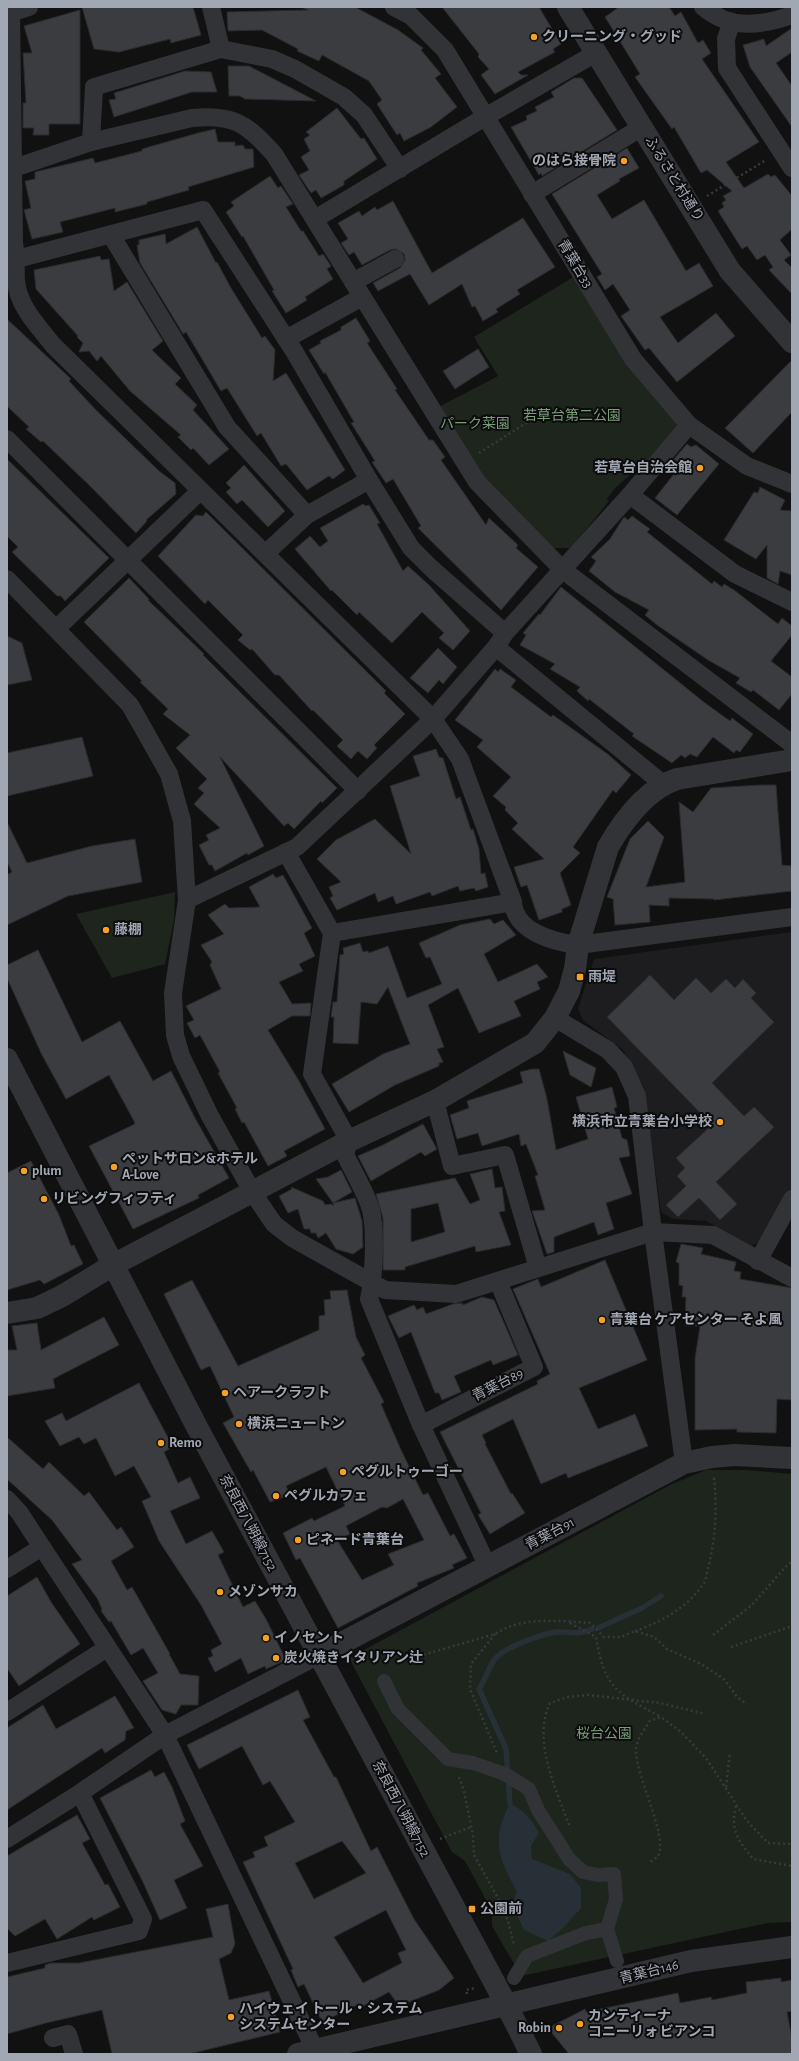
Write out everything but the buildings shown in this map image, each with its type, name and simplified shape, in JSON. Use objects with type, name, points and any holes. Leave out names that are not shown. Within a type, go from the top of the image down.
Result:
[{"type":"street","points":[[29,7],[9,13],[14,168],[14,244],[17,259],[16,282],[26,312],[53,345],[433,719],[460,760],[513,908],[522,922],[538,935],[558,943],[578,946],[792,917]]},
{"type":"street","points":[[211,7],[221,49]]},
{"type":"street","name":"青葉台33","points":[[394,7],[411,16],[445,50],[634,359],[689,425],[747,466],[792,484]]},
{"type":"street","name":"ふるさと村通り","points":[[568,7],[730,271],[792,342]]},
{"type":"street","points":[[703,7],[731,24],[770,23],[792,15]]},
{"type":"street","points":[[731,24],[726,39],[727,68],[782,150],[792,168]]},
{"type":"street","points":[[91,142],[94,87],[221,49],[272,59],[295,69],[344,97],[364,115],[400,168]]},
{"type":"street","points":[[315,219],[485,117],[596,53]]},
{"type":"street","points":[[14,168],[91,142],[192,118],[209,116],[225,118],[253,131],[274,154],[477,482],[563,570],[792,744]]},
{"type":"street","points":[[532,194],[642,127]]},
{"type":"street","points":[[17,259],[202,210],[286,339],[411,548],[500,640],[664,784]]},
{"type":"street","points":[[111,235],[227,427],[307,515]]},
{"type":"street","points":[[353,282],[395,259]]},
{"type":"street","points":[[286,339],[362,297]]},
{"type":"street","points":[[187,900],[297,847],[358,791],[433,719],[500,640],[630,495],[689,425]]},
{"type":"street","points":[[7,439],[358,791]]},
{"type":"street","points":[[266,553],[307,515],[369,480]]},
{"type":"street","points":[[58,628],[200,491]]},
{"type":"street","points":[[630,495],[735,574],[792,602]]},
{"type":"street","points":[[7,579],[58,628],[130,705],[169,774],[182,820],[187,900],[173,993],[175,1035],[181,1056],[210,1116],[253,1193],[274,1224],[292,1238],[385,1290],[456,1294],[653,1232],[713,1235],[758,1261],[792,1278]]},
{"type":"street","points":[[7,1313],[37,1308],[62,1296],[112,1265],[253,1193],[349,1141],[435,1101],[535,1043],[555,1018],[569,991],[575,969],[578,946],[608,847],[616,833],[638,807],[664,784],[677,779],[792,760]]},
{"type":"street","points":[[286,852],[332,933],[312,1074],[349,1141],[345,1154],[371,1210],[373,1283],[369,1298],[421,1425],[488,1567]]},
{"type":"street","points":[[332,933],[512,902]]},
{"type":"street","points":[[555,1018],[608,1050],[624,1067],[637,1096],[653,1232],[684,1463]]},
{"type":"street","name":"奈良西八朔線7152","points":[[7,1059],[112,1265],[507,2006],[530,2054]]},
{"type":"street","points":[[435,1101],[452,1166],[505,1155],[538,1268]]},
{"type":"street","points":[[758,1261],[792,1199]]},
{"type":"street","name":"青葉台89","points":[[421,1425],[534,1367],[498,1280]]},
{"type":"street","name":"青葉台91","points":[[319,1655],[684,1463],[735,1454],[792,1458]]},
{"type":"street","points":[[7,1499],[20,1512],[165,1735],[310,2053]]},
{"type":"street","points":[[7,1569],[42,1547]]},
{"type":"street","points":[[7,1712],[107,1648]]},
{"type":"street","points":[[7,1839],[80,1793],[165,1735],[319,1655]]},
{"type":"street","points":[[384,1681],[398,1709],[448,1758],[473,1763],[505,1774],[529,1789],[538,1810],[565,1852],[583,1872],[598,1875],[614,1874],[616,1899],[607,1929],[617,1961]]},
{"type":"street","points":[[7,1963],[139,1931],[143,1919],[80,1793]]},
{"type":"street","points":[[515,1976],[527,1956],[586,1933],[607,1929]]},
{"type":"street","name":"青葉台146","points":[[310,2053],[691,1961],[792,1947]]},
{"type":"street","points":[[68,2034],[74,2054]]},
{"type":"path","points":[[706,196],[782,150]]},
{"type":"path","points":[[464,463],[545,412]]},
{"type":"path","points":[[419,1656],[495,1634],[506,1627],[546,1620],[590,1623],[604,1637],[621,1637],[650,1626],[686,1605],[705,1582],[713,1549],[716,1503],[712,1457]]},
{"type":"path","points":[[713,1635],[752,1605],[792,1562]]},
{"type":"path","points":[[567,1622],[596,1637],[600,1660],[607,1677],[621,1695],[661,1717],[693,1744],[706,1758],[747,1822],[768,1843],[792,1844]]},
{"type":"path","points":[[731,1647],[792,1626]]},
{"type":"path","points":[[634,1631],[654,1637],[667,1649],[702,1664],[724,1679],[737,1696],[747,1704]]},
{"type":"path","points":[[495,1634],[471,1664],[470,1689],[505,1774]]},
{"type":"path","points":[[570,1827],[542,1741],[545,1713],[550,1703],[568,1696],[588,1695],[660,1702],[705,1714]]},
{"type":"path","points":[[651,1862],[658,1856],[660,1844],[659,1831],[643,1787],[636,1751],[639,1737],[650,1721],[661,1717]]},
{"type":"path","points":[[726,1787],[730,1752]]},
{"type":"path","points":[[448,1758],[456,1767],[464,1791],[471,1828],[474,1855],[498,1898],[514,1940],[515,1976]]},
{"type":"path","points":[[736,1805],[733,1817],[734,1830],[753,1859],[792,1866]]},
{"type":"path","points":[[435,1840],[471,1828]]},
{"type":"shaded area","name":"横浜市立青葉台小学校","points":[[792,932],[792,1192],[764,1239],[751,1246],[706,1221],[673,1219],[661,1212],[644,1088],[623,1050],[583,1020],[578,1009],[594,959]]},
{"type":"shaded area","points":[[510,1803],[527,1816],[539,1833],[531,1846],[532,1859],[570,1874],[581,1888],[581,1908],[563,1928],[548,1941],[524,1930],[512,1904],[517,1892],[505,1869],[499,1848],[500,1828]]},
{"type":"green space","name":"若草台第二公園","points":[[580,273],[689,425],[615,488],[607,499],[609,501],[571,548],[554,548],[511,511],[431,411],[498,376],[474,337]]},
{"type":"green space","points":[[175,892],[174,920],[165,964],[112,978],[76,914]]},
{"type":"green space","name":"桜台公園","points":[[706,1470],[747,1470],[792,1474],[792,1922],[768,1923],[521,1976],[492,1926],[492,1911],[465,1861],[452,1852],[349,1658],[670,1485]]},
{"type":"waterway","points":[[598,1628],[642,1608],[661,1596]]},
{"type":"waterway","points":[[510,1803],[506,1749],[479,1689],[495,1659],[506,1650],[523,1642],[550,1633],[578,1633],[592,1629]]},
{"type":"place","name":"クリーニング・グッド","points":[[534,37]]},
{"type":"place","name":"のはら接骨院","points":[[624,161]]},
{"type":"place","name":"若草台自治会館","points":[[700,468]]},
{"type":"place","name":"藤棚","points":[[106,930]]},
{"type":"place","name":"雨堤","points":[[580,977]]},
{"type":"place","name":"横浜市立青葉台小学校","points":[[720,1122]]},
{"type":"place","name":"ペットサロン&ホテル A-Love","points":[[114,1167]]},
{"type":"place","name":"plum","points":[[24,1171]]},
{"type":"place","name":"リビングフィフティ","points":[[44,1199]]},
{"type":"place","name":"青葉台 ケアセンター そよ風","points":[[602,1320]]},
{"type":"place","name":"ヘアークラフト","points":[[225,1393]]},
{"type":"place","name":"横浜ニュートン","points":[[239,1424]]},
{"type":"place","name":"Remo","points":[[161,1443]]},
{"type":"place","name":"ペグルトゥーゴー","points":[[343,1472]]},
{"type":"place","name":"ペグルカフェ","points":[[276,1496]]},
{"type":"place","name":"ピネード青葉台","points":[[298,1540]]},
{"type":"place","name":"メゾンサカ","points":[[220,1592]]},
{"type":"place","name":"イノセント","points":[[266,1638]]},
{"type":"place","name":"炭火焼きイタリアン辻","points":[[276,1658]]},
{"type":"place","name":"公園前","points":[[472,1909]]},
{"type":"place","name":"ハイウェイ トール・システム システムセンター","points":[[231,2017]]},
{"type":"place","name":"カンティーナ コニーリォ ビアンコ","points":[[580,2024]]},
{"type":"place","name":"Robin","points":[[559,2028]]},
{"type":"park label","name":"パーク菜園","points":[[475,424]]}]
